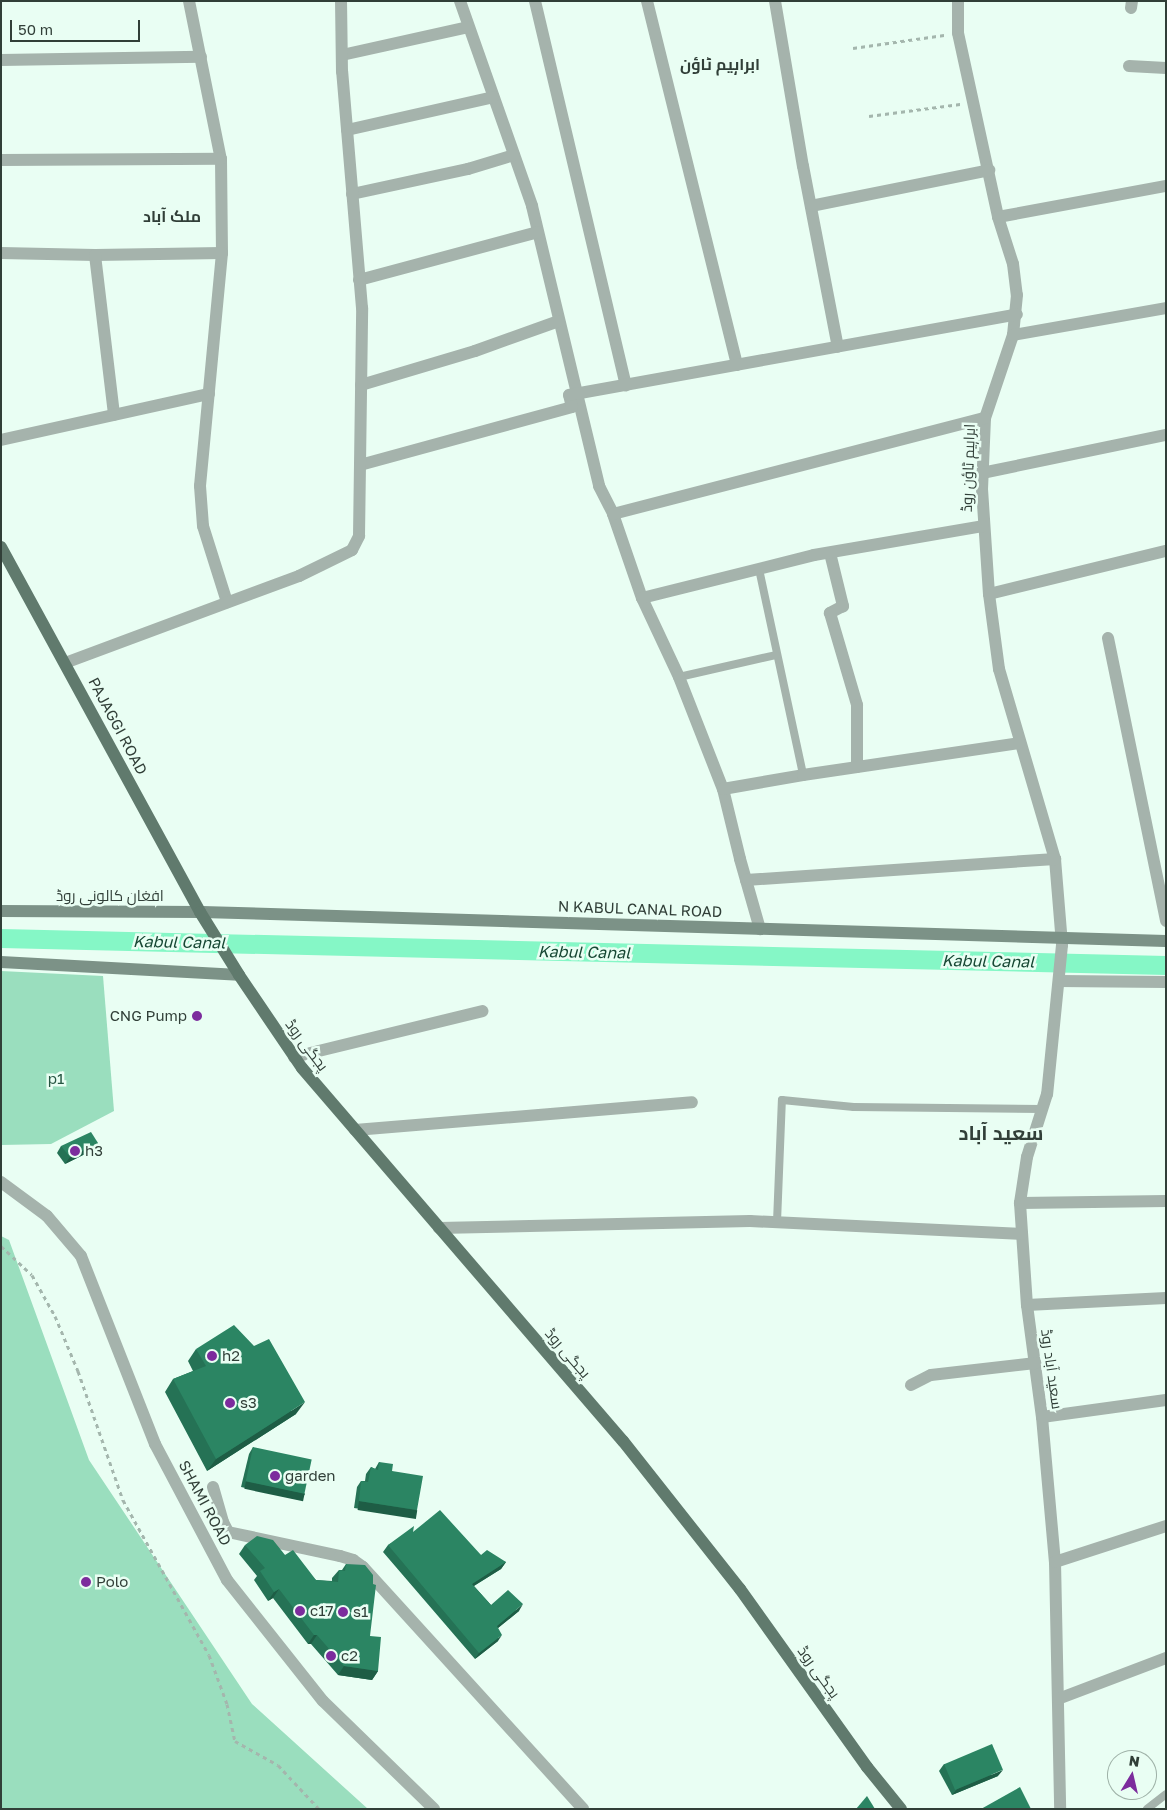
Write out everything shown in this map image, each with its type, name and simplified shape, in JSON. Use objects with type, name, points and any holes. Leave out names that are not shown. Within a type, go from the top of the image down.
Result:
[{"type":"main road","name":"PAJAGGI ROAD","points":[[1,547],[203,915]]},
{"type":"main road","name":"افغان کالونی روڈ","points":[[1,911],[203,915],[218,913]]},
{"type":"main road","name":"N KABUL CANAL ROAD","points":[[218,913],[760,929],[1061,941]]},
{"type":"main road","name":"پجگی روڈ","points":[[203,915],[238,975],[294,1056],[355,1130],[623,1441],[728,1573],[867,1767],[901,1809]]},
{"type":"main road","points":[[1061,941],[1166,940]]},
{"type":"main road","points":[[1,962],[238,975]]},
{"type":"street","points":[[189,1],[221,159],[222,253],[200,486],[203,526],[227,602]]},
{"type":"street","points":[[65,663],[299,576],[352,550],[359,536],[362,308],[347,130],[341,1]]},
{"type":"street","points":[[460,1],[532,206],[599,486],[613,514],[642,598],[679,677],[723,789],[760,929]]},
{"type":"street","points":[[535,1],[626,385]]},
{"type":"street","points":[[647,1],[737,365]]},
{"type":"street","points":[[776,1],[811,206],[838,347]]},
{"type":"street","name":"ابراہیم ٹاؤن روڈ","points":[[958,1],[958,33],[998,217],[1013,264],[1017,295],[1017,314],[1013,335],[985,418],[982,473],[983,526],[989,594],[999,669],[1055,859],[1061,941]]},
{"type":"street","points":[[342,54],[468,27]]},
{"type":"street","points":[[1,60],[201,57]]},
{"type":"street","points":[[1129,66],[1166,68]]},
{"type":"street","points":[[347,130],[494,97]]},
{"type":"street","points":[[352,194],[468,169],[514,154]]},
{"type":"street","points":[[1,160],[221,159]]},
{"type":"street","points":[[811,206],[989,170]]},
{"type":"street","points":[[998,217],[1166,186]]},
{"type":"street","points":[[359,280],[538,232]]},
{"type":"street","points":[[1,253],[95,255],[222,253]]},
{"type":"street","points":[[95,255],[114,415]]},
{"type":"street","points":[[1013,335],[1166,308]]},
{"type":"street","points":[[360,465],[572,407],[569,395],[1017,314]]},
{"type":"street","points":[[361,385],[475,350],[559,321]]},
{"type":"street","points":[[1,440],[209,394]]},
{"type":"street","points":[[613,514],[985,418]]},
{"type":"street","points":[[982,473],[1166,435]]},
{"type":"street","points":[[642,598],[830,553],[983,526]]},
{"type":"street","points":[[989,594],[1166,551]]},
{"type":"street","points":[[830,553],[843,606],[830,613],[858,705],[857,767]]},
{"type":"street","points":[[1108,638],[1166,921]]},
{"type":"street","points":[[723,789],[803,775],[1020,743]]},
{"type":"street","points":[[746,880],[1055,859]]},
{"type":"street","name":"سعید آباد روڈ","points":[[1060,1809],[1056,1562],[1042,1417],[1027,1305],[1020,1203],[1027,1158],[1047,1094],[1059,981],[1061,941]]},
{"type":"street","points":[[1059,981],[1166,982]]},
{"type":"street","points":[[294,1056],[482,1011]]},
{"type":"street","points":[[355,1130],[692,1102]]},
{"type":"street","name":"SHAMI ROAD","points":[[1,1182],[47,1216],[81,1256],[155,1444],[227,1580],[322,1701],[434,1809]]},
{"type":"street","points":[[1020,1203],[1166,1202]]},
{"type":"street","points":[[439,1228],[750,1221],[1022,1234]]},
{"type":"street","points":[[1027,1305],[1166,1298]]},
{"type":"street","points":[[911,1385],[930,1375],[1035,1363]]},
{"type":"street","points":[[1042,1417],[1166,1400]]},
{"type":"street","points":[[213,1487],[223,1522],[228,1532],[340,1556],[353,1560],[363,1567],[583,1809]]},
{"type":"street","points":[[1056,1562],[1166,1526]]},
{"type":"street","points":[[1058,1699],[1166,1658]]},
{"type":"lane","points":[[759,569],[803,775]]},
{"type":"lane","points":[[679,677],[776,654]]},
{"type":"lane","points":[[777,1222],[782,1100],[854,1107],[1042,1109]]},
{"type":"lane","points":[[1148,1809],[1166,1794]]},
{"type":"path","points":[[854,48],[958,33]]},
{"type":"path","points":[[869,116],[974,103]]},
{"type":"path","points":[[1,1246],[32,1275],[55,1316],[78,1371],[122,1500],[209,1655],[227,1704],[235,1741],[278,1764],[319,1809]]},
{"type":"green space","name":"p1","points":[[1,971],[103,976],[114,1111],[51,1144],[1,1145]]},
{"type":"green space","name":"Polo","points":[[1,1236],[9,1240],[89,1460],[252,1704],[368,1809],[1,1809]]},
{"type":"building","points":[[91,1132],[98,1143],[70,1157],[61,1146]]},
{"type":"building","name":"s3","points":[[234,1325],[254,1346],[269,1339],[305,1402],[216,1459],[173,1379],[206,1366],[196,1349]]},
{"type":"building","name":"garden","points":[[253,1447],[312,1459],[304,1494],[246,1481]]},
{"type":"building","points":[[379,1462],[393,1464],[392,1471],[423,1476],[417,1510],[359,1501],[361,1481],[368,1482],[371,1467],[378,1470]]},
{"type":"building","points":[[440,1510],[481,1555],[487,1550],[506,1562],[472,1584],[491,1605],[508,1590],[523,1604],[497,1626],[502,1635],[479,1653],[388,1545],[414,1526],[413,1532]]},
{"type":"building","points":[[257,1536],[273,1540],[285,1555],[293,1550],[316,1580],[338,1582],[339,1570],[345,1571],[346,1564],[365,1565],[373,1575],[373,1584],[376,1585],[370,1636],[381,1637],[378,1671],[344,1666],[317,1635],[314,1635],[279,1589],[274,1592],[260,1571],[265,1568],[245,1545]]},
{"type":"building","points":[[992,1744],[1003,1770],[955,1790],[944,1764]]},
{"type":"building","points":[[1020,1787],[1031,1809],[981,1809]]},
{"type":"building","points":[[867,1796],[875,1809],[856,1809]]},
{"type":"waterway","name":"Kabul Canal","points":[[1,938],[1166,965]]},
{"type":"place","name":"CNG Pump","points":[[197,1016]]},
{"type":"place","name":"h3","points":[[75,1151]]},
{"type":"place","name":"h2","points":[[212,1356]]},
{"type":"place","name":"s3","points":[[230,1403]]},
{"type":"place","name":"garden","points":[[275,1476]]},
{"type":"place","name":"Polo","points":[[86,1582]]},
{"type":"place","name":"c17","points":[[300,1611]]},
{"type":"place","name":"s1","points":[[343,1612]]},
{"type":"place","name":"c2","points":[[331,1656]]},
{"type":"district","name":"ابراہیم ٹاؤن","points":[[720,64]]},
{"type":"district","name":"ملک آباد","points":[[172,216]]},
{"type":"district","name":"سعید آباد","points":[[1001,1132]]}]
